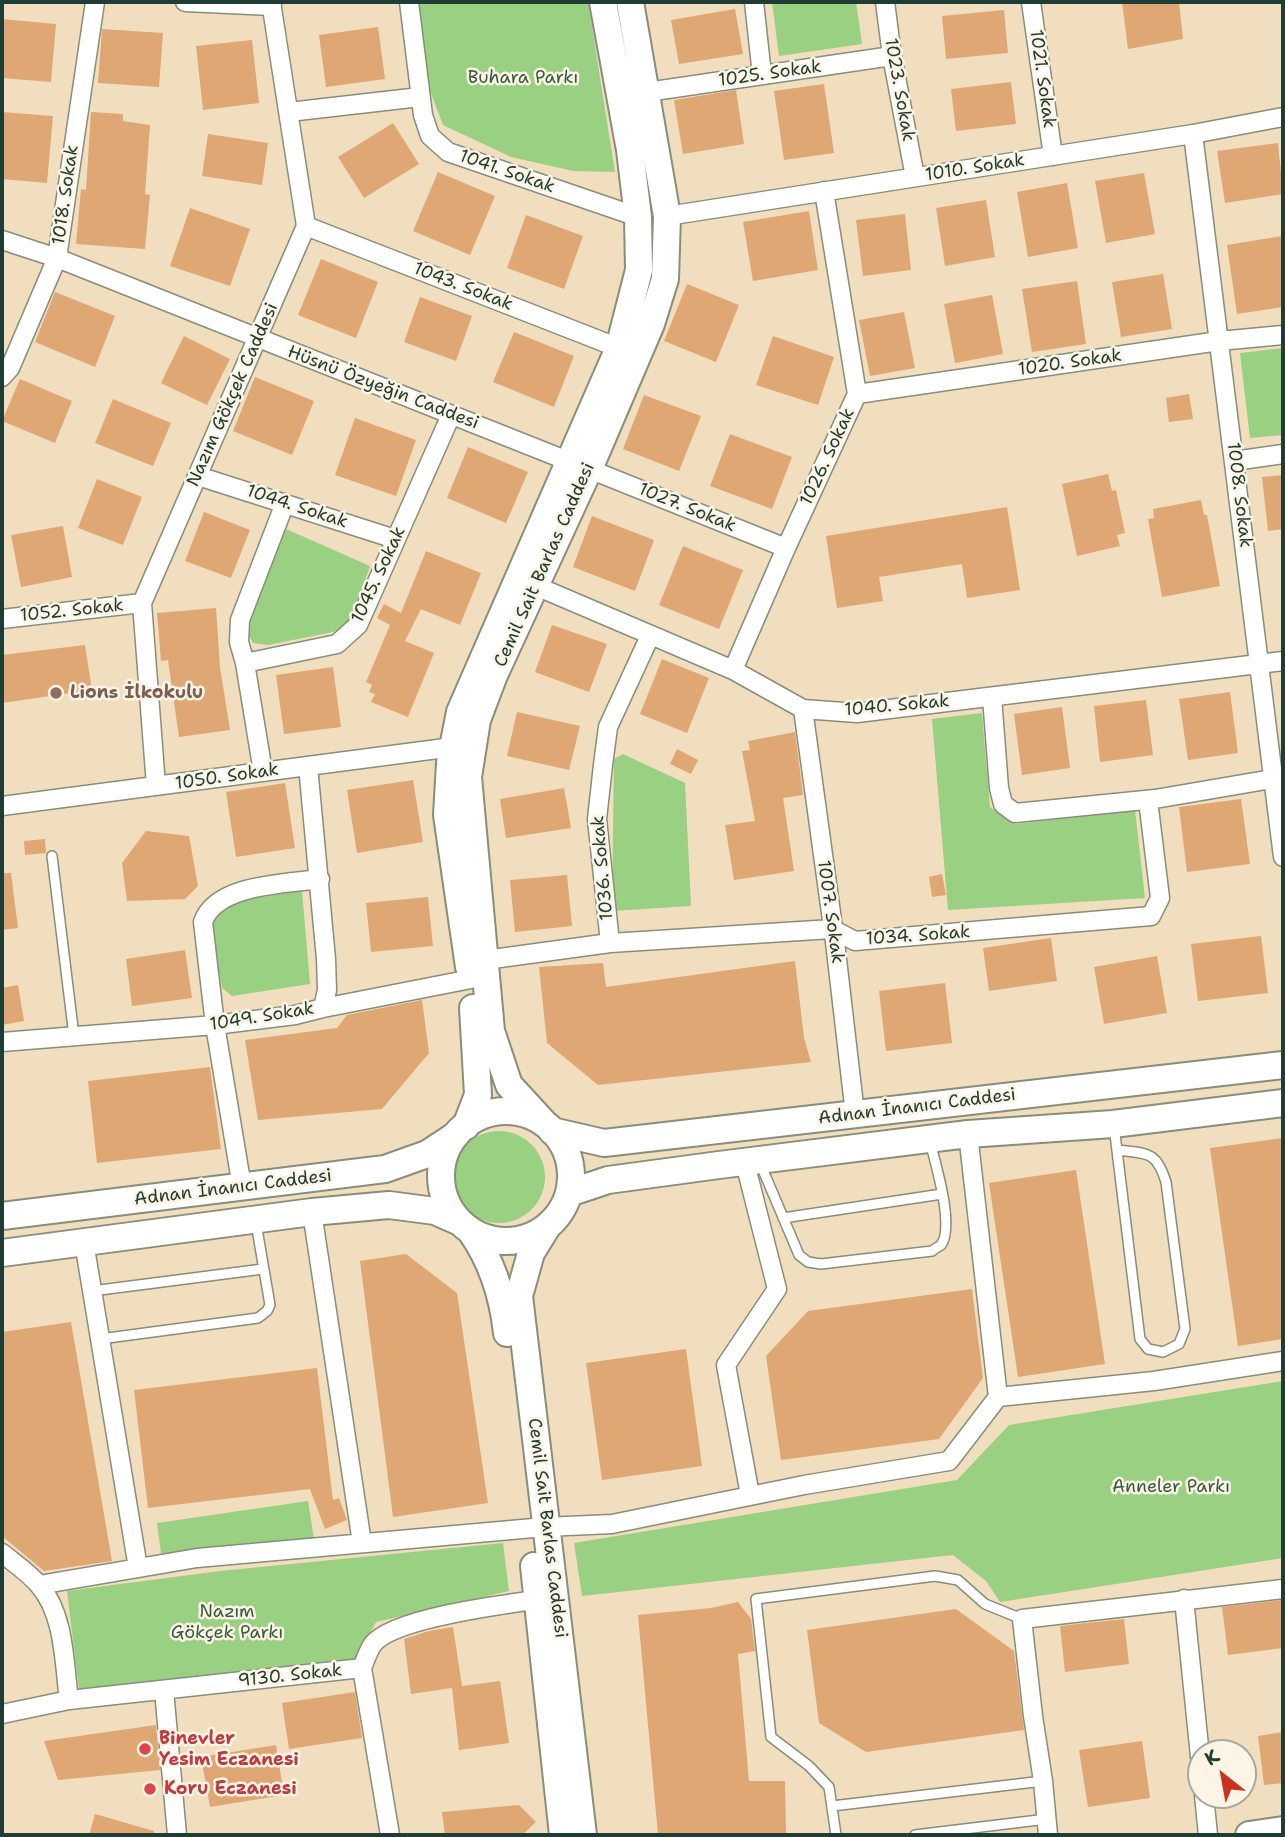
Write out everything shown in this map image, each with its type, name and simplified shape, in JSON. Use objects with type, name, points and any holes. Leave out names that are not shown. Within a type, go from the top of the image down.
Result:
[{"type":"street","name":"1018. Sokak","points":[[2,377],[10,368],[57,258],[95,2]]},
{"type":"street","points":[[185,2],[271,4],[306,226]]},
{"type":"street","name":"1041. Sokak","points":[[410,2],[419,97],[430,136],[448,152],[638,217]]},
{"type":"street","name":"Cemil Sait Barlas Caddesi","points":[[461,1130],[478,1094],[478,970],[468,777],[477,720],[494,675],[536,586],[619,348],[639,270],[638,217],[630,150],[603,2]]},
{"type":"street","name":"Cemil Sait Barlas Caddesi","points":[[548,1127],[509,1084],[491,1031],[447,815],[450,763],[460,712],[578,465],[651,324],[665,279],[667,216],[630,2]]},
{"type":"street","points":[[754,2],[762,75]]},
{"type":"street","name":"1023. Sokak","points":[[885,2],[892,56],[915,177]]},
{"type":"street","name":"1021. Sokak","points":[[1031,2],[1053,156]]},
{"type":"street","name":"1025. Sokak","points":[[647,92],[892,56]]},
{"type":"street","points":[[289,112],[419,97]]},
{"type":"street","name":"1010. Sokak","points":[[667,216],[1193,134],[1283,117]]},
{"type":"street","name":"1008. Sokak","points":[[1193,134],[1283,857]]},
{"type":"street","name":"1026. Sokak","points":[[733,670],[857,394],[824,191]]},
{"type":"street","name":"Nazım Gökçek Caddesi","points":[[156,786],[142,603],[306,226]]},
{"type":"street","name":"1043. Sokak","points":[[306,226],[619,348]]},
{"type":"street","name":"Hüsnü Özyeğin Caddesi","points":[[2,240],[57,258],[578,465]]},
{"type":"street","name":"1020. Sokak","points":[[857,394],[1219,341],[1283,335]]},
{"type":"street","name":"1045. Sokak","points":[[246,663],[337,644],[358,625],[451,415]]},
{"type":"street","points":[[1234,461],[1283,454]]},
{"type":"street","name":"1027. Sokak","points":[[578,465],[786,548]]},
{"type":"street","name":"1044. Sokak","points":[[198,476],[395,539]]},
{"type":"street","points":[[263,772],[246,663],[239,642],[240,620],[285,503]]},
{"type":"street","name":"1040. Sokak","points":[[536,586],[733,670],[803,709],[857,713],[1283,662]]},
{"type":"street","name":"1052. Sokak","points":[[2,618],[142,603]]},
{"type":"street","name":"1036. Sokak","points":[[610,943],[597,819],[603,765],[608,727],[650,636]]},
{"type":"street","points":[[992,696],[999,788],[1003,804],[1016,813],[1147,800],[1272,779]]},
{"type":"street","name":"1007. Sokak","points":[[803,709],[855,1114]]},
{"type":"street","name":"1050. Sokak","points":[[2,806],[453,747]]},
{"type":"street","name":"1049. Sokak","points":[[2,1042],[215,1025],[295,1015],[323,1008],[327,990],[320,879],[308,766]]},
{"type":"street","name":"1034. Sokak","points":[[323,1008],[478,970],[610,943],[832,929],[855,941],[1151,916],[1160,898],[1147,800]]},
{"type":"street","points":[[242,1187],[215,1025],[203,922],[207,911],[234,892],[320,879]]},
{"type":"street","name":"Adnan İnanıcı Caddesi","points":[[548,1127],[604,1143],[1283,1065]]},
{"type":"street","name":"Adnan İnanıcı Caddesi","points":[[569,1193],[608,1180],[968,1134],[1113,1124],[1283,1103]]},
{"type":"street","points":[[503,1111],[530,1115],[548,1127],[567,1153],[571,1180],[564,1206],[547,1227],[523,1239],[509,1241],[482,1237],[465,1226],[451,1211],[442,1186],[444,1159],[461,1130],[490,1113],[503,1111]]},
{"type":"street","name":"Adnan İnanıcı Caddesi","points":[[2,1216],[385,1169],[427,1154],[461,1130]]},
{"type":"street","points":[[39,1585],[197,1558],[538,1527],[612,1524],[750,1496],[949,1461],[998,1397],[968,1134]]},
{"type":"street","points":[[750,1496],[726,1366],[777,1289],[752,1162]]},
{"type":"street","name":"Adnan İnanıcı Caddesi","points":[[2,1253],[312,1212],[389,1205],[435,1210],[465,1226]]},
{"type":"street","points":[[312,1212],[362,1543]]},
{"type":"street","name":"Cemil Sait Barlas Caddesi","points":[[465,1226],[487,1256],[504,1308],[538,1527],[580,1832]]},
{"type":"street","name":"Cemil Sait Barlas Caddesi","points":[[538,1527],[519,1296],[531,1253],[547,1227]]},
{"type":"street","points":[[84,1242],[138,1568]]},
{"type":"street","points":[[998,1397],[1154,1381],[1283,1361]]},
{"type":"street","points":[[2,1553],[39,1585],[50,1603],[59,1626],[69,1700]]},
{"type":"street","points":[[1047,1827],[1022,1619],[1283,1589]]},
{"type":"street","name":"9130. Sokak","points":[[2,1714],[69,1700],[362,1668],[373,1644],[391,1630],[477,1609],[547,1598]]},
{"type":"street","points":[[1184,1599],[1198,1739]]},
{"type":"street","points":[[362,1668],[390,1835]]},
{"type":"street","points":[[164,1690],[177,1835]]},
{"type":"street","points":[[1205,1809],[1208,1835]]},
{"type":"street","points":[[1249,1835],[1283,1830]]},
{"type":"lane","points":[[52,856],[74,1036]]},
{"type":"lane","points":[[1113,1124],[1116,1150],[1140,1339],[1148,1349],[1164,1352],[1179,1344],[1185,1329],[1166,1182],[1160,1162],[1148,1154],[1116,1150]]},
{"type":"lane","points":[[752,1162],[783,1218],[799,1255],[808,1262],[821,1264],[932,1251],[941,1245],[946,1230],[942,1194],[930,1139]]},
{"type":"lane","points":[[783,1218],[942,1194]]},
{"type":"lane","points":[[100,1339],[258,1318],[270,1305],[255,1220]]},
{"type":"lane","points":[[92,1291],[264,1269]]},
{"type":"lane","points":[[836,1835],[829,1787],[809,1766],[771,1737],[756,1599],[935,1576],[958,1580],[985,1604],[1022,1619]]},
{"type":"lane","points":[[832,1805],[1043,1781]]},
{"type":"lane","points":[[915,1835],[1047,1827]]},
{"type":"green space","name":"Buhara Parkı","points":[[414,2],[588,2],[615,172],[573,171],[511,157],[443,125],[426,80]]},
{"type":"green space","points":[[772,2],[856,2],[862,44],[779,56]]},
{"type":"green space","points":[[1283,348],[1283,435],[1250,438],[1240,353]]},
{"type":"green space","points":[[286,529],[370,566],[351,621],[338,631],[268,645],[253,643],[248,633],[250,616]]},
{"type":"green space","points":[[982,713],[990,807],[1015,824],[1135,810],[1145,898],[948,910],[932,719]]},
{"type":"green space","points":[[623,754],[685,783],[691,906],[612,911],[614,759]]},
{"type":"green space","points":[[302,891],[310,984],[232,996],[222,988],[210,921],[234,901]]},
{"type":"green space","points":[[499,1131],[516,1135],[531,1145],[541,1160],[545,1177],[541,1194],[531,1209],[516,1219],[499,1223],[482,1219],[467,1209],[457,1194],[453,1177],[457,1160],[467,1145],[482,1135]]},
{"type":"green space","name":"Anneler Parkı","points":[[1283,1381],[1283,1558],[1000,1602],[986,1581],[953,1555],[582,1596],[574,1543],[957,1480],[1009,1425]]},
{"type":"green space","points":[[308,1501],[314,1539],[162,1560],[157,1523]]},
{"type":"green space","name":"Nazım Gökçek Parkı","points":[[503,1543],[509,1591],[376,1622],[355,1661],[79,1690],[67,1591],[220,1571]]},
{"type":"building","points":[[1122,2],[1179,2],[1183,39],[1128,49]]},
{"type":"building","points":[[735,9],[743,54],[679,64],[671,20]]},
{"type":"building","points":[[1004,10],[1008,53],[946,59],[942,16]]},
{"type":"building","points":[[2,19],[56,24],[51,82],[2,78]]},
{"type":"building","points":[[378,27],[385,79],[326,87],[319,35]]},
{"type":"building","points":[[102,29],[163,33],[159,87],[98,83]]},
{"type":"building","points":[[252,40],[259,103],[203,110],[196,46]]},
{"type":"building","points":[[1011,82],[1016,124],[956,131],[951,89]]},
{"type":"building","points":[[824,84],[834,153],[784,160],[774,91]]},
{"type":"building","points":[[736,90],[744,144],[683,154],[674,100]]},
{"type":"building","points":[[2,112],[53,116],[47,183],[2,179]]},
{"type":"building","points":[[91,112],[123,114],[123,121],[150,125],[145,194],[150,195],[145,249],[76,244],[81,189],[86,190]]},
{"type":"building","points":[[393,123],[419,164],[364,198],[338,157]]},
{"type":"building","points":[[208,134],[268,143],[262,185],[202,176]]},
{"type":"building","points":[[1278,143],[1283,194],[1225,203],[1217,151]]},
{"type":"building","points":[[438,172],[495,196],[470,255],[413,231]]},
{"type":"building","points":[[1144,173],[1155,234],[1106,243],[1095,181]]},
{"type":"building","points":[[1067,183],[1078,248],[1028,257],[1017,192]]},
{"type":"building","points":[[986,200],[995,257],[945,266],[936,208]]},
{"type":"building","points":[[190,208],[250,229],[230,286],[170,266]]},
{"type":"building","points":[[809,211],[818,270],[753,281],[743,222]]},
{"type":"building","points":[[905,214],[911,270],[863,276],[856,220]]},
{"type":"building","points":[[526,215],[583,236],[564,289],[507,268]]},
{"type":"building","points":[[1282,236],[1283,307],[1237,314],[1227,245]]},
{"type":"building","points":[[321,259],[378,282],[356,338],[298,315]]},
{"type":"building","points":[[1163,274],[1172,329],[1121,337],[1112,282]]},
{"type":"building","points":[[1077,281],[1086,344],[1032,352],[1022,289]]},
{"type":"building","points":[[687,284],[739,305],[716,362],[664,341]]},
{"type":"building","points":[[55,292],[115,316],[95,367],[35,342]]},
{"type":"building","points":[[992,295],[1003,354],[955,363],[944,304]]},
{"type":"building","points":[[420,297],[472,316],[456,361],[404,342]]},
{"type":"building","points":[[904,312],[915,368],[870,376],[859,320]]},
{"type":"building","points":[[514,332],[574,356],[554,407],[493,382]]},
{"type":"building","points":[[184,336],[230,359],[207,405],[161,383]]},
{"type":"building","points":[[773,336],[834,357],[818,405],[756,385]]},
{"type":"building","points":[[255,377],[314,401],[292,455],[233,431]]},
{"type":"building","points":[[20,379],[72,401],[55,443],[2,421]]},
{"type":"building","points":[[1189,394],[1193,419],[1169,422],[1166,398]]},
{"type":"building","points":[[644,395],[701,416],[679,471],[623,449]]},
{"type":"building","points":[[113,399],[171,423],[153,466],[95,443]]},
{"type":"building","points":[[355,418],[416,440],[396,496],[335,475]]},
{"type":"building","points":[[730,434],[792,457],[772,509],[710,486]]},
{"type":"building","points":[[468,447],[528,472],[506,523],[447,498]]},
{"type":"building","points":[[1108,474],[1112,491],[1116,490],[1125,533],[1117,535],[1120,546],[1077,556],[1062,484]]},
{"type":"building","points":[[1283,475],[1283,529],[1268,531],[1262,477]]},
{"type":"building","points":[[97,479],[142,497],[123,545],[78,528]]},
{"type":"building","points":[[1201,500],[1204,515],[1207,515],[1220,586],[1162,597],[1148,519],[1154,518],[1153,509]]},
{"type":"building","points":[[1007,507],[1020,590],[967,598],[962,564],[879,577],[883,601],[837,608],[826,536]]},
{"type":"building","points":[[204,512],[250,530],[231,578],[185,561]]},
{"type":"building","points":[[592,516],[654,540],[635,591],[573,567]]},
{"type":"building","points":[[63,526],[72,577],[21,587],[11,535]]},
{"type":"building","points":[[683,546],[743,570],[719,629],[659,605]]},
{"type":"building","points":[[426,551],[481,573],[460,625],[421,609],[405,641],[434,653],[408,717],[371,702],[375,694],[369,692],[372,685],[366,682],[390,625],[377,618],[384,604],[401,613]]},
{"type":"building","points":[[216,608],[220,667],[230,730],[179,737],[168,660],[161,661],[157,613]]},
{"type":"building","points":[[552,625],[607,644],[589,692],[535,672]]},
{"type":"building","points":[[85,645],[92,690],[2,703],[2,655]]},
{"type":"building","points":[[662,659],[709,678],[687,733],[640,714]]},
{"type":"building","points":[[333,667],[341,727],[284,734],[276,675]]},
{"type":"building","points":[[1230,692],[1238,753],[1188,760],[1179,699]]},
{"type":"building","points":[[1146,700],[1153,755],[1100,762],[1094,706]]},
{"type":"building","points":[[1062,707],[1070,768],[1022,775],[1014,714]]},
{"type":"building","points":[[517,712],[580,726],[569,770],[507,756]]},
{"type":"building","points":[[795,732],[803,795],[783,798],[794,871],[734,880],[725,825],[755,821],[742,751],[750,750],[748,741]]},
{"type":"building","points":[[677,749],[698,760],[691,774],[670,764]]},
{"type":"building","points":[[413,780],[423,842],[357,853],[347,790]]},
{"type":"building","points":[[285,783],[295,848],[236,857],[226,792]]},
{"type":"building","points":[[564,788],[571,828],[506,838],[500,799]]},
{"type":"building","points":[[1241,799],[1250,864],[1187,872],[1179,807]]},
{"type":"building","points":[[146,831],[189,836],[198,886],[185,899],[127,901],[122,863]]},
{"type":"building","points":[[45,839],[46,853],[25,855],[24,841]]},
{"type":"building","points":[[2,873],[11,873],[18,928],[2,930]]},
{"type":"building","points":[[942,874],[946,895],[932,897],[929,877]]},
{"type":"building","points":[[567,875],[572,926],[515,932],[510,880]]},
{"type":"building","points":[[428,897],[433,946],[371,952],[366,903]]},
{"type":"building","points":[[1261,936],[1268,993],[1198,1001],[1191,944]]},
{"type":"building","points":[[1051,938],[1057,981],[989,991],[983,948]]},
{"type":"building","points":[[185,950],[192,998],[132,1006],[126,959]]},
{"type":"building","points":[[1157,956],[1167,1013],[1104,1024],[1094,967]]},
{"type":"building","points":[[795,961],[804,1038],[811,1062],[598,1085],[547,1043],[539,967],[603,963],[606,987]]},
{"type":"building","points":[[945,983],[952,1043],[886,1051],[879,991]]},
{"type":"building","points":[[18,985],[24,1021],[2,1025],[2,988]]},
{"type":"building","points":[[422,1000],[429,1053],[382,1109],[258,1120],[245,1040],[337,1028],[347,1015]]},
{"type":"building","points":[[210,1067],[221,1149],[97,1163],[88,1081]]},
{"type":"building","points":[[1283,1138],[1283,1339],[1238,1346],[1210,1148]]},
{"type":"building","points":[[1076,1170],[1105,1364],[1018,1377],[989,1183]]},
{"type":"building","points":[[406,1254],[457,1293],[488,1503],[393,1517],[360,1261]]},
{"type":"building","points":[[972,1289],[983,1378],[939,1439],[781,1460],[766,1356],[808,1311]]},
{"type":"building","points":[[71,1322],[112,1561],[44,1571],[2,1536],[2,1332]]},
{"type":"building","points":[[686,1349],[702,1466],[602,1480],[586,1363]]},
{"type":"building","points":[[317,1368],[333,1500],[339,1498],[347,1520],[325,1529],[310,1489],[148,1508],[134,1390]]},
{"type":"building","points":[[1283,1600],[1283,1648],[1228,1655],[1222,1607]]},
{"type":"building","points":[[738,1602],[751,1619],[755,1651],[738,1654],[749,1781],[785,1781],[786,1835],[658,1835],[638,1615],[711,1608]]},
{"type":"building","points":[[956,1609],[1014,1651],[1024,1730],[866,1752],[819,1723],[807,1630]]},
{"type":"building","points":[[1124,1619],[1129,1664],[1065,1672],[1060,1626]]},
{"type":"building","points":[[453,1627],[462,1686],[500,1681],[509,1743],[459,1750],[452,1688],[411,1694],[404,1639]]},
{"type":"building","points":[[355,1692],[362,1738],[289,1749],[282,1703]]},
{"type":"building","points":[[156,1725],[160,1770],[58,1780],[44,1741]]},
{"type":"building","points":[[1283,1732],[1283,1783],[1264,1785],[1258,1736]]},
{"type":"building","points":[[1142,1741],[1150,1798],[1088,1807],[1079,1750]]},
{"type":"building","points":[[276,1745],[284,1795],[210,1807],[201,1757]]},
{"type":"building","points":[[519,1805],[536,1822],[522,1835],[445,1835],[442,1812]]},
{"type":"building","points":[[95,1814],[154,1831],[154,1835],[89,1835]]},
{"type":"place","name":"Lions İlkokulu","points":[[56,693]]},
{"type":"place","name":"Binevler Yesim Eczanesi","points":[[145,1749]]},
{"type":"place","name":"Koru Eczanesi","points":[[150,1789]]}]
